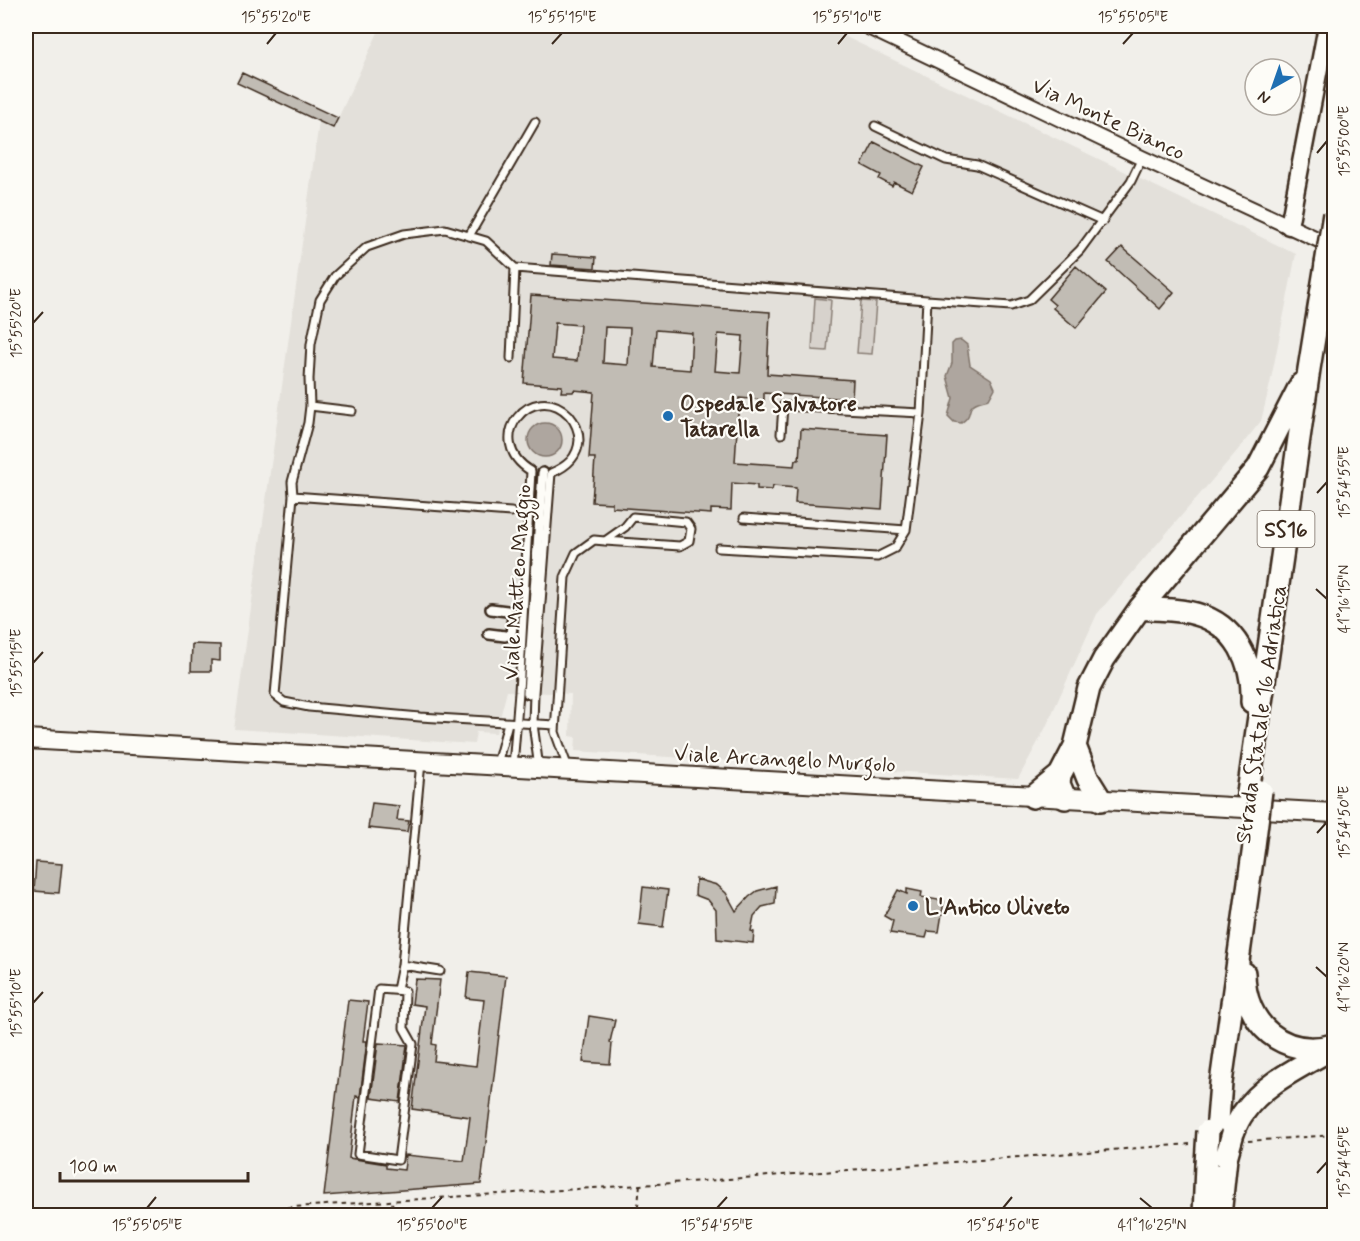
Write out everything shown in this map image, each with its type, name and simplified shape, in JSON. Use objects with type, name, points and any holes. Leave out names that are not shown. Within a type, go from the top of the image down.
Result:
[{"type":"highway","name":"Strada Statale 16 Adriatica","points":[[1221,1136],[1221,1083],[1253,788],[1309,369],[1330,256],[1335,214]]},
{"type":"highway","name":"Strada Statale 16 Adriatica","points":[[1253,788],[1335,287]]},
{"type":"highway","points":[[1065,798],[1073,785],[1089,688],[1104,658],[1140,608],[1258,468],[1309,369]]},
{"type":"highway","points":[[1140,608],[1194,613],[1212,619],[1238,644],[1247,660],[1251,679],[1253,788]]},
{"type":"highway","points":[[1034,797],[1060,775],[1078,755]]},
{"type":"highway","points":[[1078,755],[1088,779],[1101,800]]},
{"type":"highway","points":[[1060,775],[1059,784],[1065,798]]},
{"type":"highway","points":[[1247,846],[1251,915],[1244,974],[1249,1008],[1268,1031],[1280,1041],[1294,1047],[1309,1049],[1335,1046]]},
{"type":"highway","points":[[1204,1215],[1221,1136],[1259,1095],[1335,1046]]},
{"type":"highway","points":[[1215,1162],[1215,1215]]},
{"type":"highway","points":[[1215,1162],[1220,1215]]},
{"type":"main road","name":"Viale Arcangelo Murgolo","points":[[26,739],[1335,813]]},
{"type":"street","name":"Via Monte Bianco","points":[[866,26],[1288,226],[1330,256]]},
{"type":"street","points":[[1288,226],[1327,26]]},
{"type":"street","name":"Viale Matteo Maggio","points":[[528,693],[528,626],[543,474]]},
{"type":"street","points":[[489,634],[508,636],[510,613],[491,609]]},
{"type":"lane","points":[[469,236],[535,122]]},
{"type":"lane","points":[[875,126],[946,160],[977,165],[1103,221]]},
{"type":"lane","points":[[555,724],[508,723],[309,707],[284,702],[275,695],[293,496],[292,482],[308,423],[310,406],[311,344],[320,300],[335,276],[367,247],[404,234],[445,230],[486,241],[515,268],[799,293],[1011,306],[1029,300],[1080,250],[1131,181],[1142,158]]},
{"type":"lane","points":[[511,358],[515,268]]},
{"type":"lane","points":[[719,548],[877,557],[895,548],[906,530],[921,413],[927,300]]},
{"type":"lane","points":[[505,766],[517,723],[528,626],[531,471],[521,465],[514,456],[510,445],[510,433],[513,422],[520,413],[541,404],[553,405],[564,410],[572,418],[579,440],[576,452],[570,461],[561,469],[551,473],[533,724],[539,768]]},
{"type":"lane","points":[[310,406],[352,411]]},
{"type":"lane","points":[[781,434],[783,406],[921,413]]},
{"type":"lane","points":[[293,496],[511,512]]},
{"type":"lane","points":[[569,770],[555,732],[555,724],[565,577],[576,553],[594,540],[605,541],[680,546],[689,541],[691,529],[686,522],[633,517],[626,527],[605,541]]},
{"type":"lane","points":[[744,518],[906,530]]},
{"type":"lane","points":[[505,766],[508,723]]},
{"type":"lane","points":[[397,990],[402,965],[421,762]]},
{"type":"lane","points":[[402,965],[440,971]]},
{"type":"lane","points":[[379,989],[397,990],[405,991],[404,1028],[413,1044],[398,1160],[358,1154],[379,989]]},
{"type":"path","points":[[153,1215],[703,1182],[1221,1136],[1335,1135]]},
{"type":"path","points":[[637,1215],[640,1184]]},
{"type":"path","points":[[390,1215],[393,1200]]},
{"type":"path","points":[[258,1208],[260,1215]]},
{"type":"shaded area","points":[[381,26],[823,26],[1296,254],[1261,421],[1097,614],[1045,729],[1018,779],[575,751],[576,737],[570,736],[571,694],[507,691],[496,733],[476,732],[474,744],[234,729],[319,122],[334,127]]},
{"type":"shaded area","points":[[815,298],[831,300],[827,351],[812,350]]},
{"type":"shaded area","points":[[861,301],[876,302],[872,354],[857,353]]},
{"type":"shaded area","points":[[961,340],[967,345],[970,365],[991,379],[995,388],[989,399],[971,406],[966,419],[961,423],[954,422],[948,416],[953,398],[947,376],[952,363],[952,344]]},
{"type":"shaded area","points":[[545,423],[557,428],[562,440],[557,452],[545,457],[533,452],[528,440],[533,428]]},
{"type":"building","points":[[242,73],[338,118],[333,128],[237,83]]},
{"type":"building","points":[[874,142],[924,167],[912,191],[894,182],[892,186],[879,179],[881,175],[862,165]]},
{"type":"building","points":[[1122,247],[1174,292],[1160,309],[1108,262]]},
{"type":"building","points":[[552,254],[596,257],[595,268],[551,265]]},
{"type":"building","points":[[1076,266],[1106,292],[1076,328],[1053,308],[1055,305],[1048,299]]},
{"type":"building","name":"Ospedale Salvatore Tatarella","points":[[531,295],[770,312],[767,374],[853,380],[852,399],[764,393],[764,400],[739,398],[735,462],[794,466],[795,460],[799,460],[801,429],[887,435],[882,509],[795,503],[796,488],[773,486],[772,490],[757,489],[757,485],[732,483],[731,510],[711,509],[711,514],[612,507],[612,503],[592,502],[595,458],[589,458],[594,392],[574,390],[573,392],[561,392],[562,386],[524,383]],"holes":[[[555,323],[580,325],[577,361],[552,359]],[[605,327],[630,328],[628,365],[603,363]],[[656,330],[692,333],[690,370],[653,367]],[[718,334],[743,336],[740,373],[715,371]]]},
{"type":"building","points":[[192,644],[220,645],[220,661],[211,660],[211,671],[191,671]]},
{"type":"building","points":[[372,803],[399,806],[397,820],[409,821],[407,832],[368,828]]},
{"type":"building","points":[[36,862],[62,864],[59,893],[34,891]]},
{"type":"building","points":[[696,879],[717,885],[726,893],[736,911],[757,891],[776,886],[775,904],[762,907],[754,916],[751,931],[754,932],[753,943],[717,939],[716,910],[708,900],[695,895]]},
{"type":"building","points":[[643,887],[668,890],[663,927],[639,924]]},
{"type":"building","points":[[907,889],[922,892],[921,897],[944,901],[939,932],[928,931],[926,938],[890,933],[893,921],[884,916],[898,890],[907,894]]},
{"type":"building","points":[[469,972],[506,976],[481,1184],[324,1196],[348,1000],[368,1002],[363,1041],[367,1041],[360,1097],[356,1096],[349,1158],[386,1164],[386,1168],[404,1170],[406,1155],[464,1161],[470,1117],[412,1109],[425,1006],[412,1004],[415,979],[440,980],[432,1044],[436,1045],[434,1061],[476,1066],[484,1000],[466,998]]},
{"type":"building","points":[[589,1016],[615,1020],[610,1042],[612,1044],[610,1064],[583,1062]]},
{"type":"building","points":[[378,1043],[407,1045],[400,1102],[371,1098]]},
{"type":"place","name":"Ospedale Salvatore Tatarella","points":[[668,416]]},
{"type":"place","name":"L'Antico Uliveto","points":[[913,906]]}]
